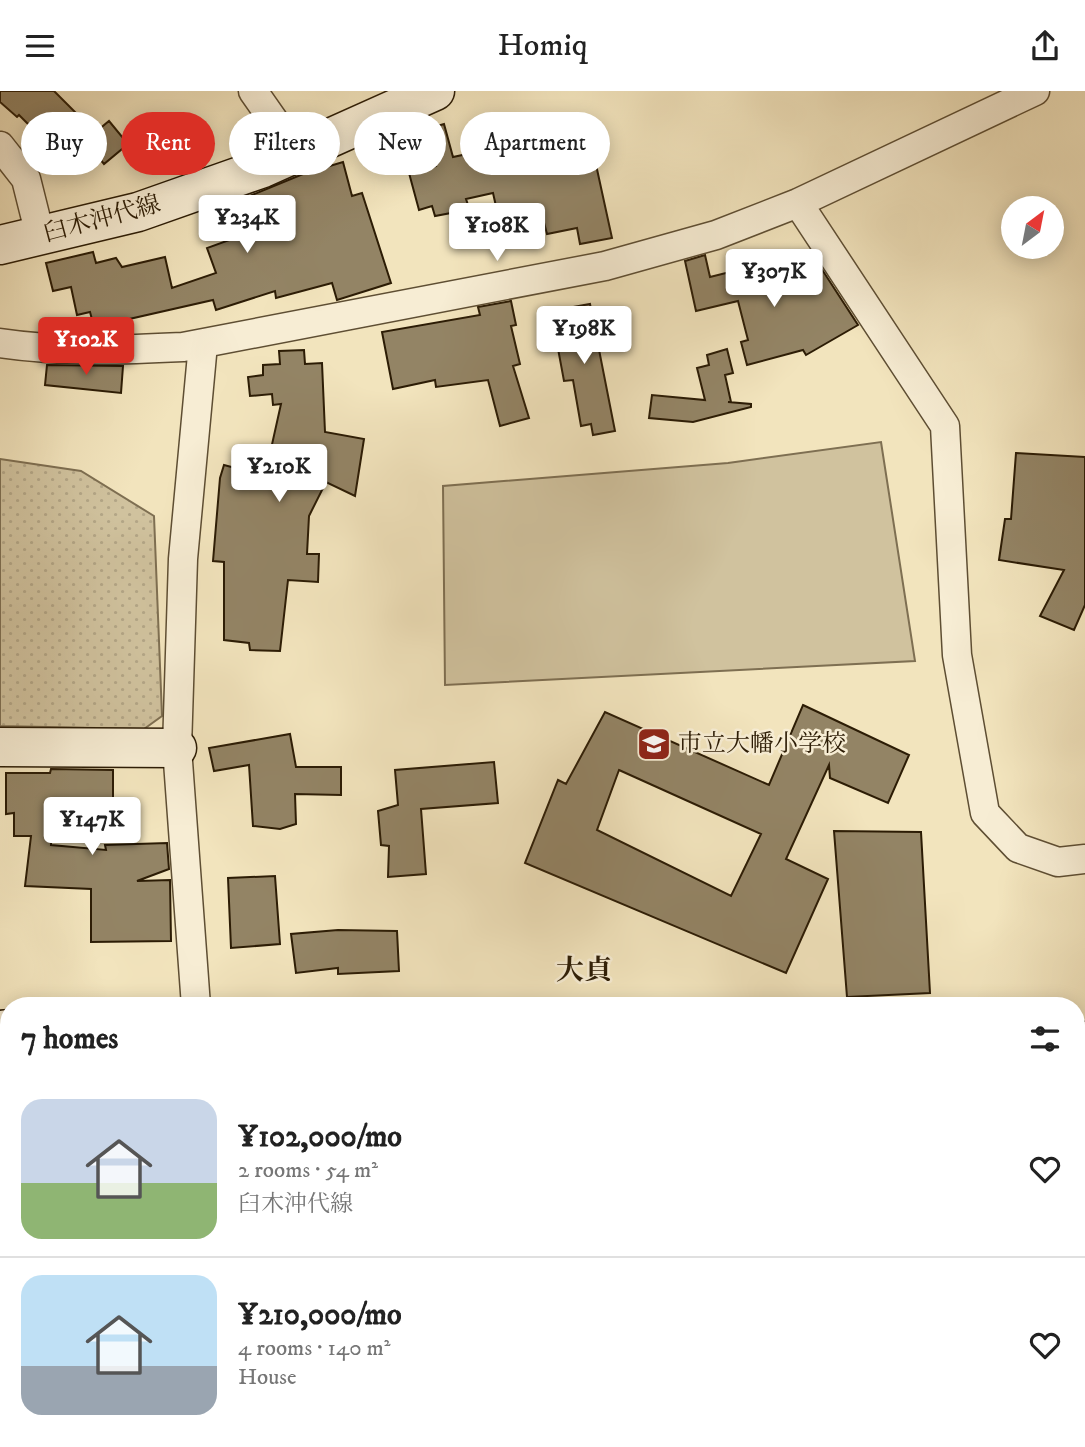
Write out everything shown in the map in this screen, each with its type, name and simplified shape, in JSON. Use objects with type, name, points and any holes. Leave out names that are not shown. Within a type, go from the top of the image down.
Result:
[{"type":"main road","name":"臼木沖代線","points":[[340,134],[435,91]]},
{"type":"main road","name":"臼木沖代線","points":[[0,245],[138,212],[238,175]]},
{"type":"main road","points":[[0,747],[177,748]]},
{"type":"street","points":[[253,91],[268,112]]},
{"type":"street","points":[[0,343],[29,347],[127,350],[203,344],[605,266],[716,235],[798,203],[1035,91]]},
{"type":"street","points":[[0,146],[16,162],[26,179],[40,235]]},
{"type":"street","points":[[798,203],[946,426],[957,655],[985,813],[1018,848],[1058,862],[1085,859]]},
{"type":"street","points":[[195,997],[177,748],[183,559],[203,344]]},
{"type":"green space","points":[[881,442],[915,661],[445,685],[443,486],[728,463]]},
{"type":"green space","points":[[0,459],[81,471],[154,516],[162,716],[144,729],[0,726]]},
{"type":"building","points":[[0,91],[54,91],[75,112],[21,112],[21,117],[17,117],[0,102]]},
{"type":"building","points":[[109,121],[121,136],[121,150],[107,162]]},
{"type":"building","points":[[446,131],[453,157],[460,155],[460,175],[598,175],[612,238],[580,244],[577,228],[547,234],[542,215],[500,224],[493,193],[466,199],[469,208],[451,213],[435,216],[432,206],[419,210],[410,175],[446,175]]},
{"type":"building","points":[[343,162],[352,196],[362,193],[391,283],[337,300],[332,283],[276,298],[275,291],[216,310],[213,300],[94,327],[90,312],[77,315],[71,287],[53,291],[46,263],[93,252],[96,263],[116,258],[122,267],[165,257],[172,288],[216,273],[207,248],[235,238],[223,207],[301,175],[340,175],[340,163]]},
{"type":"building","points":[[705,255],[710,277],[766,263],[775,295],[821,268],[858,325],[806,355],[803,350],[747,365],[741,342],[748,340],[738,301],[696,311],[685,261]]},
{"type":"building","points":[[511,301],[516,325],[511,326],[520,364],[513,366],[529,418],[500,426],[488,380],[436,387],[435,380],[393,389],[382,332],[480,315],[478,307]]},
{"type":"building","points":[[590,304],[615,431],[593,435],[591,424],[581,426],[573,380],[564,381],[551,311]]},
{"type":"building","points":[[727,349],[733,373],[725,375],[731,402],[728,402],[751,404],[751,407],[693,422],[649,418],[652,395],[705,400],[697,368],[709,365],[707,355]]},
{"type":"building","points":[[304,350],[305,364],[322,363],[325,432],[364,439],[355,496],[326,482],[309,516],[307,554],[319,554],[318,582],[288,580],[280,651],[250,650],[249,643],[224,640],[224,562],[213,561],[220,478],[224,465],[265,476],[281,404],[273,405],[272,394],[250,396],[248,377],[263,375],[263,365],[280,364],[279,351]]},
{"type":"building","points":[[47,365],[123,366],[121,393],[45,385]]},
{"type":"building","points":[[1016,453],[1085,457],[1085,605],[1074,630],[1040,616],[1064,570],[999,560],[1005,519],[1011,519]]},
{"type":"building","points":[[803,705],[909,755],[888,803],[830,778],[829,765],[786,859],[828,879],[786,973],[525,863],[558,780],[566,784],[605,712],[769,785]],"holes":[[[619,770],[761,834],[731,896],[597,830]]]},
{"type":"building","points":[[290,734],[296,767],[341,767],[341,795],[295,794],[296,824],[280,829],[253,826],[249,765],[214,771],[209,748]]},
{"type":"building","points":[[494,762],[498,803],[421,809],[426,874],[388,877],[389,846],[381,845],[378,811],[398,805],[395,770]]},
{"type":"building","points":[[51,769],[113,770],[113,806],[53,807],[51,845],[106,850],[105,845],[167,843],[169,869],[137,881],[170,880],[171,941],[91,942],[91,889],[25,886],[31,836],[14,836],[14,813],[6,814],[6,773],[50,773]]},
{"type":"building","points":[[834,831],[921,832],[930,993],[847,997]]},
{"type":"building","points":[[275,876],[280,944],[231,948],[228,878]]},
{"type":"building","points":[[338,930],[397,931],[399,971],[338,974],[338,968],[296,973],[291,934]]},
{"type":"place","name":"市立大幡小学校","points":[[654,744]]},
{"type":"district","name":"大貞","points":[[584,970]]}]
